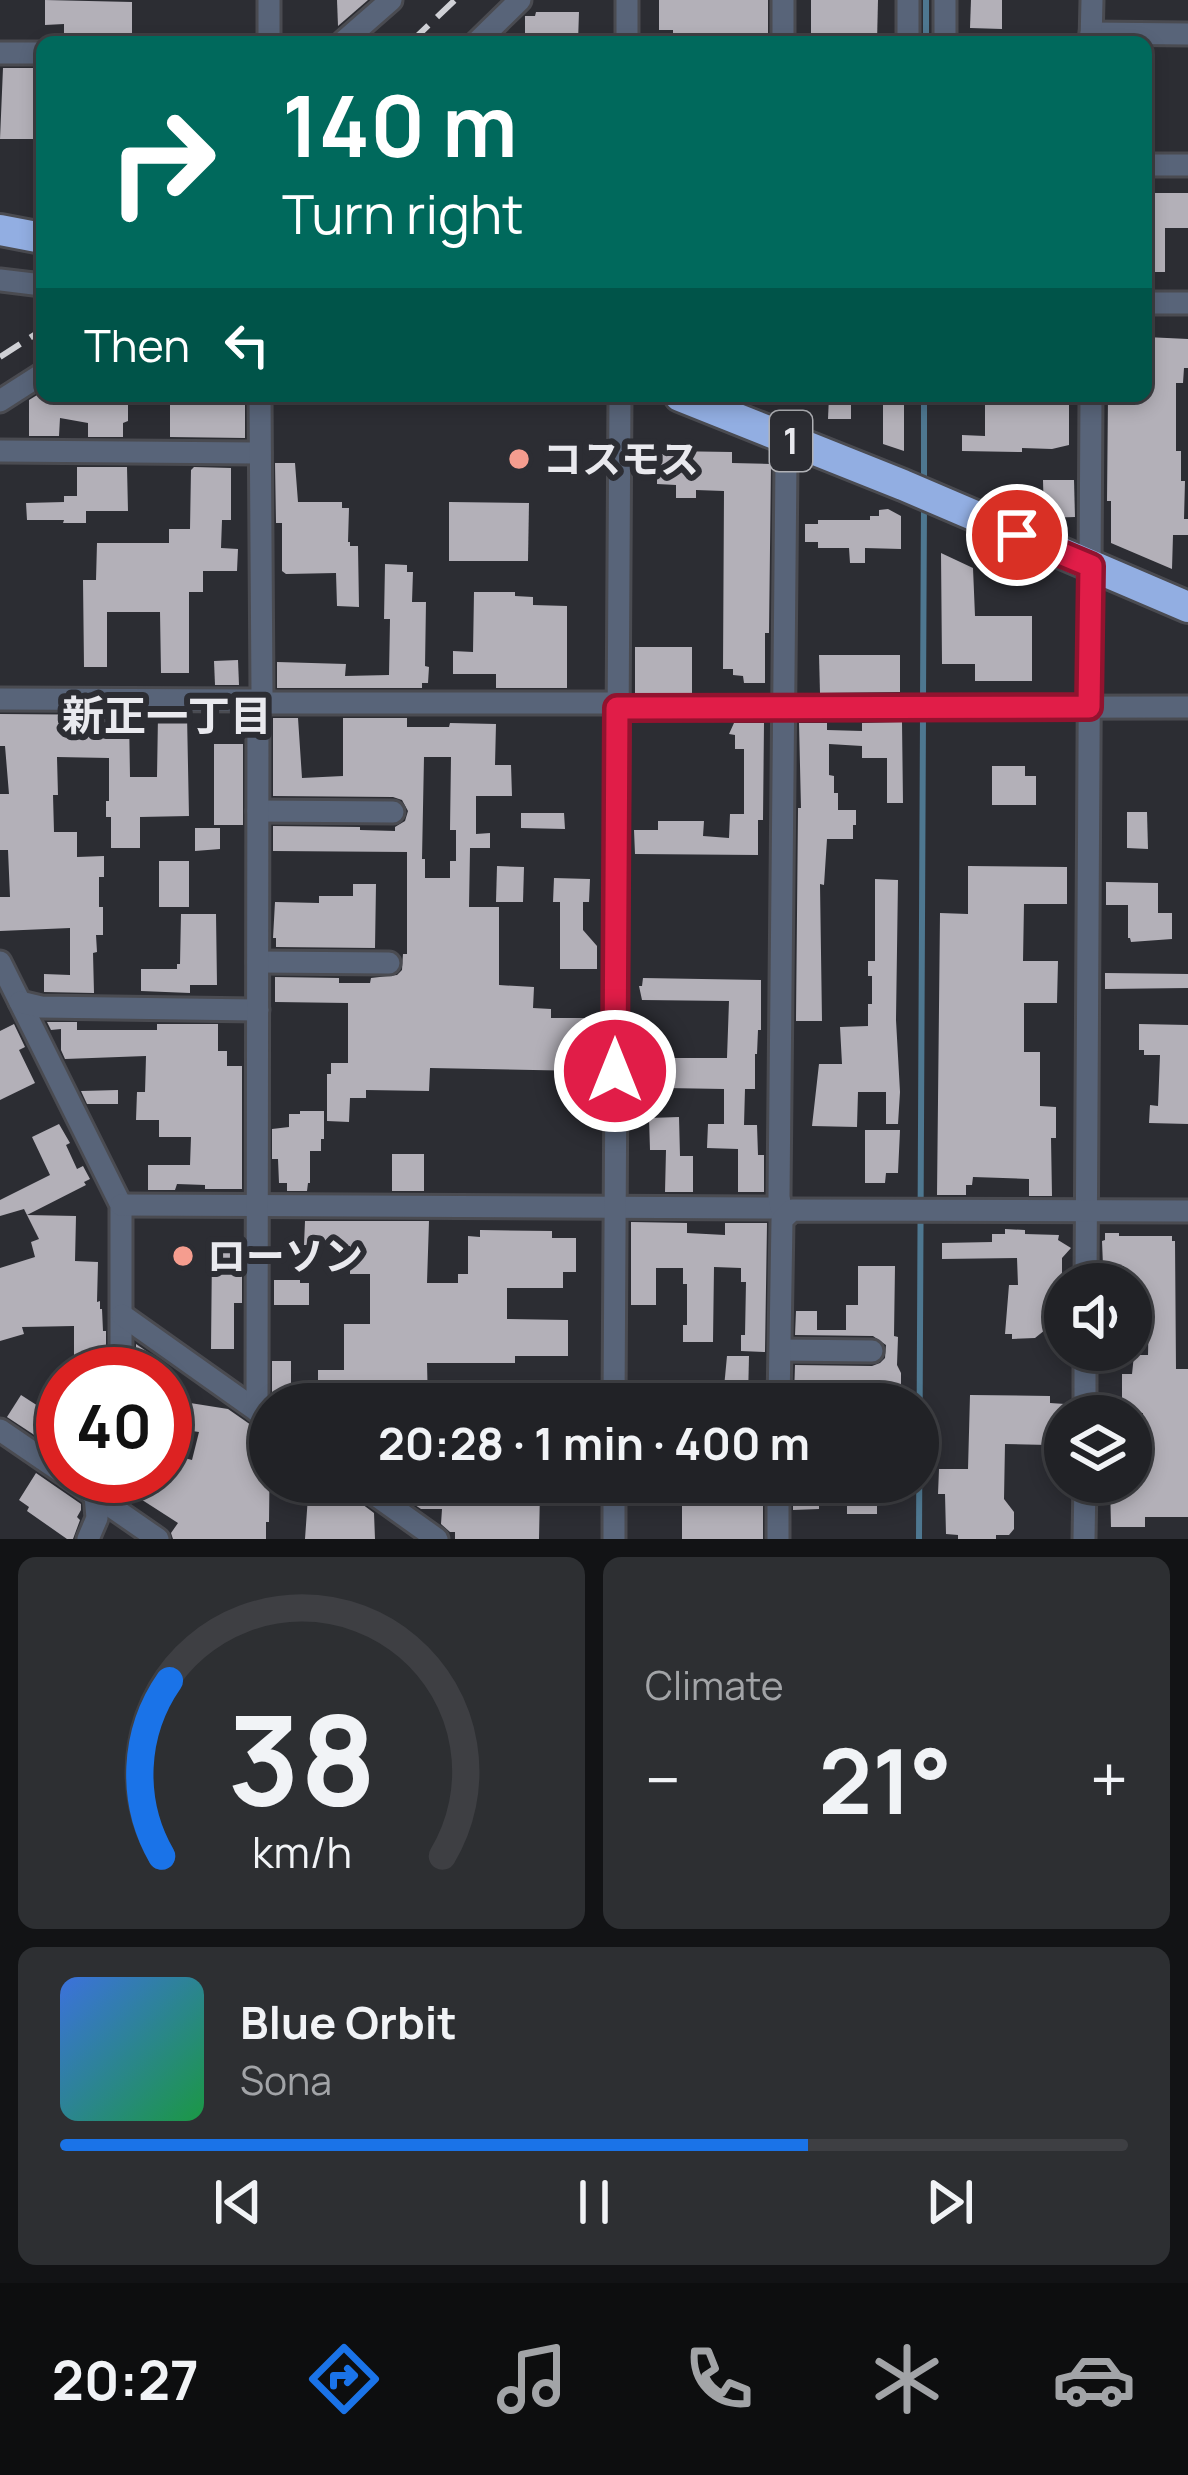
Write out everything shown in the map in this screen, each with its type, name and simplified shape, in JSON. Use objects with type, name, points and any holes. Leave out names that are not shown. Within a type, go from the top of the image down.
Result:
[{"type":"highway","points":[[0,230],[36,237]]},
{"type":"highway","name":"1","points":[[695,402],[1188,607]]},
{"type":"street","points":[[269,0],[269,36]]},
{"type":"street","points":[[350,36],[391,0]]},
{"type":"street","points":[[484,36],[520,0]]},
{"type":"street","points":[[627,0],[627,36]]},
{"type":"street","points":[[783,0],[783,36]]},
{"type":"street","points":[[908,0],[908,36]]},
{"type":"street","points":[[945,0],[945,36]]},
{"type":"street","points":[[1091,36],[1092,0]]},
{"type":"street","points":[[1140,36],[1188,34]]},
{"type":"street","points":[[0,53],[36,53]]},
{"type":"street","points":[[1152,165],[1188,165]]},
{"type":"street","points":[[0,280],[36,284]]},
{"type":"street","points":[[1152,303],[1188,303]]},
{"type":"street","points":[[0,401],[36,378]]},
{"type":"street","points":[[260,402],[262,1383]]},
{"type":"street","points":[[614,1383],[620,402]]},
{"type":"street","points":[[1086,1263],[1090,402]]},
{"type":"street","points":[[780,1383],[785,1211],[779,1197],[783,706],[786,462],[791,441]]},
{"type":"street","points":[[0,451],[260,453]]},
{"type":"street","points":[[0,699],[1188,707]]},
{"type":"street","points":[[258,811],[393,812]]},
{"type":"street","points":[[0,962],[121,1205],[121,1347]]},
{"type":"street","points":[[258,962],[389,963]]},
{"type":"street","points":[[20,1002],[40,1007],[258,1010]]},
{"type":"street","points":[[121,1205],[1188,1211]]},
{"type":"street","points":[[122,1315],[249,1405]]},
{"type":"street","points":[[781,1350],[872,1352]]},
{"type":"street","points":[[0,1430],[36,1455]]},
{"type":"street","points":[[88,1539],[97,1518],[97,1503]]},
{"type":"street","points":[[117,1503],[158,1539]]},
{"type":"street","points":[[386,1503],[437,1539]]},
{"type":"street","points":[[614,1503],[614,1539]]},
{"type":"street","points":[[778,1503],[778,1539]]},
{"type":"street","points":[[1084,1539],[1085,1503]]},
{"type":"building","points":[[45,0],[132,2],[132,36],[64,36],[64,24],[45,25]]},
{"type":"building","points":[[337,0],[368,0],[338,26]]},
{"type":"building","points":[[659,0],[768,0],[768,34],[673,36],[673,30],[659,30]]},
{"type":"building","points":[[811,0],[878,0],[877,36],[811,36]]},
{"type":"building","points":[[971,0],[1002,0],[1002,29],[970,28]]},
{"type":"building","points":[[536,12],[579,12],[578,36],[525,36],[525,16]]},
{"type":"building","points":[[3,68],[34,68],[35,139],[0,139]]},
{"type":"building","points":[[1152,193],[1188,193],[1188,228],[1165,228],[1165,272],[1152,272]]},
{"type":"building","points":[[1152,337],[1188,339],[1188,368],[1184,368],[1183,383],[1176,383],[1176,451],[1181,451],[1188,535],[1173,535],[1172,569],[1111,543],[1111,501],[1107,501],[1108,402],[1152,402]]},
{"type":"building","points":[[36,396],[36,402],[128,402],[128,421],[123,423],[123,437],[88,437],[88,423],[60,418],[59,436],[29,436],[29,400]]},
{"type":"building","points":[[170,402],[245,402],[245,438],[170,437]]},
{"type":"building","points":[[829,402],[851,402],[851,419],[828,419]]},
{"type":"building","points":[[883,402],[904,402],[904,451],[883,444]]},
{"type":"building","points":[[985,402],[1069,402],[1069,445],[1022,448],[1022,452],[962,451],[962,435],[985,436]]},
{"type":"building","points":[[732,452],[732,463],[771,464],[765,683],[744,683],[743,676],[733,675],[733,669],[723,669],[724,491],[696,490],[696,498],[676,498],[676,485],[657,484],[657,454]]},
{"type":"building","points":[[275,463],[295,463],[298,502],[342,502],[342,508],[349,508],[348,542],[358,546],[359,607],[337,606],[336,573],[282,571]]},
{"type":"building","points":[[77,467],[127,467],[128,511],[86,511],[86,523],[27,520],[26,503],[64,502],[64,496],[77,496]]},
{"type":"building","points":[[194,467],[231,468],[231,520],[222,520],[221,548],[238,549],[237,571],[203,571],[203,592],[189,592],[189,673],[161,673],[160,612],[107,612],[107,667],[84,667],[83,580],[96,580],[97,543],[169,543],[169,529],[190,529]]},
{"type":"building","points":[[1043,480],[1074,480],[1075,517],[1044,518]]},
{"type":"building","points":[[449,502],[529,503],[528,561],[449,561]]},
{"type":"building","points":[[879,510],[901,516],[901,549],[865,548],[865,563],[850,563],[849,548],[818,548],[818,542],[805,542],[805,524],[870,520],[870,516],[879,516]]},
{"type":"building","points":[[941,553],[973,568],[975,616],[1032,616],[1032,681],[975,681],[975,664],[942,664]]},
{"type":"building","points":[[385,564],[407,565],[407,572],[413,572],[412,602],[426,602],[428,683],[422,683],[422,688],[277,688],[277,662],[346,664],[345,676],[389,675]]},
{"type":"building","points":[[474,592],[515,592],[515,596],[533,597],[533,605],[567,606],[567,688],[496,688],[496,674],[453,674],[453,651],[473,652]]},
{"type":"building","points":[[635,647],[692,647],[692,693],[635,693]]},
{"type":"building","points":[[819,655],[900,655],[900,692],[820,693]]},
{"type":"building","points":[[238,660],[239,685],[215,685],[214,661]]},
{"type":"building","points":[[0,714],[129,715],[130,777],[157,777],[158,715],[187,715],[189,816],[140,817],[140,848],[111,848],[111,817],[106,817],[109,758],[57,757],[54,832],[77,832],[77,857],[104,856],[104,877],[99,877],[103,935],[96,935],[97,952],[93,953],[94,993],[44,992],[44,974],[70,975],[70,928],[0,931],[0,897],[10,897],[8,850],[0,850],[0,794],[9,794]]},
{"type":"building","points":[[273,718],[298,718],[302,778],[343,776],[343,718],[407,718],[407,727],[496,724],[495,765],[511,765],[512,796],[476,796],[476,834],[490,833],[490,848],[470,848],[469,907],[499,907],[499,985],[534,987],[533,1008],[551,1009],[551,1018],[584,1018],[584,1071],[430,1068],[429,1091],[366,1090],[366,1098],[350,1098],[349,1122],[327,1121],[327,1074],[331,1074],[331,1063],[348,1063],[348,1003],[275,1002],[275,977],[370,983],[371,978],[397,975],[403,954],[407,954],[407,852],[273,851],[273,826],[395,831],[408,811],[402,800],[393,797],[273,796]],"holes":[[[424,757],[451,757],[450,830],[456,830],[456,861],[450,861],[450,878],[425,878]]]},
{"type":"building","points":[[902,722],[903,803],[887,803],[887,758],[862,758],[862,746],[829,744],[829,775],[834,776],[838,810],[856,810],[856,825],[853,839],[827,839],[824,885],[820,884],[822,1021],[796,1021],[799,723],[862,731],[862,723]]},
{"type":"building","points":[[734,723],[764,723],[758,855],[635,854],[634,830],[658,830],[658,821],[704,821],[703,836],[729,838],[730,814],[744,814],[744,749],[735,749],[735,735],[729,734]]},
{"type":"building","points":[[214,744],[243,744],[243,825],[214,825]]},
{"type":"building","points":[[992,766],[1025,766],[1025,776],[1036,776],[1036,805],[992,805]]},
{"type":"building","points":[[1127,812],[1147,812],[1148,849],[1127,848]]},
{"type":"building","points":[[521,813],[564,813],[565,829],[521,828]]},
{"type":"building","points":[[195,828],[220,828],[220,849],[195,851]]},
{"type":"building","points":[[159,861],[189,861],[189,907],[159,907]]},
{"type":"building","points":[[497,866],[524,867],[523,902],[496,902]]},
{"type":"building","points":[[968,866],[1067,867],[1067,904],[1024,904],[1023,961],[1058,961],[1057,1003],[1024,1003],[1024,1052],[1040,1052],[1040,1106],[1056,1107],[1056,1138],[1051,1138],[1052,1196],[1029,1196],[1029,1179],[973,1177],[972,1185],[966,1185],[966,1195],[937,1195],[940,913],[968,914]]},
{"type":"building","points":[[554,878],[590,879],[589,902],[583,902],[583,930],[597,946],[597,969],[560,969],[560,902],[553,902]]},
{"type":"building","points":[[875,879],[898,880],[898,1124],[886,1124],[886,1092],[858,1092],[857,1127],[812,1126],[819,1064],[842,1064],[840,1027],[868,1026],[872,976],[868,976],[868,961],[875,961]]},
{"type":"building","points":[[1106,882],[1158,883],[1158,913],[1172,913],[1172,939],[1131,942],[1128,905],[1106,905]]},
{"type":"building","points":[[353,884],[376,884],[375,948],[276,947],[275,902],[319,903],[319,896],[353,896]]},
{"type":"building","points":[[181,914],[216,914],[217,985],[190,985],[190,993],[141,991],[141,969],[177,969],[180,964]]},
{"type":"building","points":[[1105,973],[1188,974],[1188,988],[1105,989]]},
{"type":"building","points":[[643,978],[761,980],[755,1089],[745,1089],[744,1125],[757,1125],[758,1155],[764,1155],[764,1192],[738,1192],[738,1149],[707,1148],[708,1124],[724,1124],[724,1089],[666,1088],[667,1058],[727,1058],[729,1001],[642,1000],[639,986]]},
{"type":"building","points":[[47,1022],[77,1022],[77,1030],[218,1024],[218,1051],[227,1051],[227,1066],[242,1066],[242,1189],[177,1184],[175,1190],[148,1190],[148,1165],[190,1165],[191,1137],[159,1137],[159,1120],[136,1120],[137,1092],[145,1092],[146,1056],[65,1059],[61,1029],[51,1030]]},
{"type":"building","points":[[14,1024],[25,1047],[19,1050],[35,1083],[0,1100],[0,1031]]},
{"type":"building","points":[[1139,1024],[1188,1025],[1188,1124],[1149,1123],[1150,1105],[1158,1106],[1160,1055],[1144,1055],[1139,1050]]},
{"type":"building","points":[[118,1090],[118,1104],[87,1104],[81,1091]]},
{"type":"building","points":[[324,1111],[324,1139],[321,1151],[310,1151],[307,1191],[287,1191],[287,1183],[279,1183],[278,1159],[272,1159],[272,1129],[289,1127],[289,1114]]},
{"type":"building","points":[[679,1117],[680,1156],[693,1156],[693,1192],[665,1192],[666,1150],[650,1150],[649,1118]]},
{"type":"building","points":[[59,1124],[77,1169],[83,1166],[90,1179],[27,1215],[24,1209],[0,1216],[0,1200],[50,1175],[32,1137]]},
{"type":"building","points":[[865,1130],[900,1130],[898,1173],[886,1173],[885,1183],[865,1183]]},
{"type":"building","points":[[392,1154],[424,1154],[424,1191],[392,1191]]},
{"type":"building","points":[[27,1215],[76,1216],[75,1261],[98,1262],[97,1302],[106,1347],[74,1347],[74,1326],[22,1327],[24,1334],[0,1341],[0,1268],[35,1257],[31,1242],[39,1239]]},
{"type":"building","points":[[305,1221],[429,1221],[427,1283],[458,1283],[458,1274],[468,1274],[468,1236],[480,1237],[480,1230],[552,1231],[552,1238],[576,1238],[576,1272],[563,1272],[563,1288],[507,1288],[507,1319],[568,1320],[568,1356],[515,1356],[515,1363],[427,1363],[427,1383],[318,1383],[318,1370],[344,1370],[344,1324],[370,1324],[370,1274],[350,1274],[350,1246],[304,1245]]},
{"type":"building","points":[[631,1222],[687,1223],[687,1233],[725,1235],[725,1223],[767,1223],[765,1352],[741,1351],[746,1282],[741,1282],[741,1268],[714,1267],[713,1342],[683,1342],[687,1284],[683,1284],[683,1268],[656,1268],[656,1305],[631,1305]]},
{"type":"building","points":[[1005,1229],[1059,1235],[1058,1240],[1071,1248],[1062,1263],[1044,1263],[1044,1331],[1035,1338],[1012,1339],[1012,1334],[1005,1334],[1009,1285],[1018,1285],[1017,1258],[942,1259],[942,1243],[992,1242],[992,1234],[1005,1234]]},
{"type":"building","points":[[1105,1233],[1119,1233],[1172,1236],[1175,1241],[1176,1369],[1188,1369],[1188,1517],[1145,1517],[1145,1527],[1111,1527],[1110,1503],[1152,1503],[1152,1395],[1122,1395],[1122,1374],[1152,1371],[1152,1263],[1103,1263]]},
{"type":"building","points":[[212,1250],[242,1250],[242,1303],[234,1303],[234,1349],[211,1349]]},
{"type":"building","points":[[858,1266],[895,1266],[894,1336],[898,1337],[901,1383],[794,1383],[795,1365],[872,1366],[885,1358],[886,1345],[873,1336],[795,1335],[796,1311],[817,1311],[817,1330],[846,1330],[846,1305],[858,1305]]},
{"type":"building","points":[[274,1280],[309,1283],[309,1305],[274,1305]]},
{"type":"building","points":[[727,1356],[749,1356],[748,1383],[724,1383]]},
{"type":"building","points":[[272,1361],[291,1361],[291,1383],[272,1383]]},
{"type":"building","points":[[21,1395],[36,1405],[36,1436],[7,1417]]},
{"type":"building","points":[[970,1395],[1044,1396],[1044,1445],[1005,1444],[1004,1499],[1014,1512],[1014,1529],[1009,1535],[958,1539],[958,1535],[946,1534],[939,1469],[968,1469]]},
{"type":"building","points":[[192,1403],[228,1409],[249,1424],[249,1503],[269,1503],[266,1539],[173,1539],[171,1533],[178,1523],[147,1503],[192,1503],[192,1460],[199,1432],[192,1431]]},
{"type":"building","points":[[36,1473],[36,1503],[81,1504],[73,1539],[27,1511],[29,1507],[19,1500]]},
{"type":"building","points":[[308,1503],[361,1503],[374,1513],[375,1539],[305,1539]]},
{"type":"building","points":[[540,1503],[539,1539],[455,1539],[455,1532],[441,1524],[442,1509],[415,1505]]},
{"type":"building","points":[[682,1503],[763,1503],[763,1539],[682,1539]]},
{"type":"building","points":[[793,1503],[819,1503],[819,1509],[793,1510]]},
{"type":"building","points":[[847,1503],[877,1503],[877,1514],[847,1514]]},
{"type":"waterway","points":[[926,0],[926,36]]},
{"type":"waterway","points":[[924,402],[924,485]]},
{"type":"waterway","points":[[923,701],[924,505]]},
{"type":"waterway","points":[[919,1539],[923,715]]},
{"type":"railway","points":[[417,36],[455,0]]},
{"type":"railway","points":[[0,357],[36,334]]},
{"type":"place","name":"コスモス","points":[[519,459]]},
{"type":"place","name":"ローソン","points":[[183,1256]]},
{"type":"district","name":"新正一丁目","points":[[167,716]]},
{"type":"route","points":[[615,1071],[617,708],[1089,707],[1091,566],[1017,535]]}]
